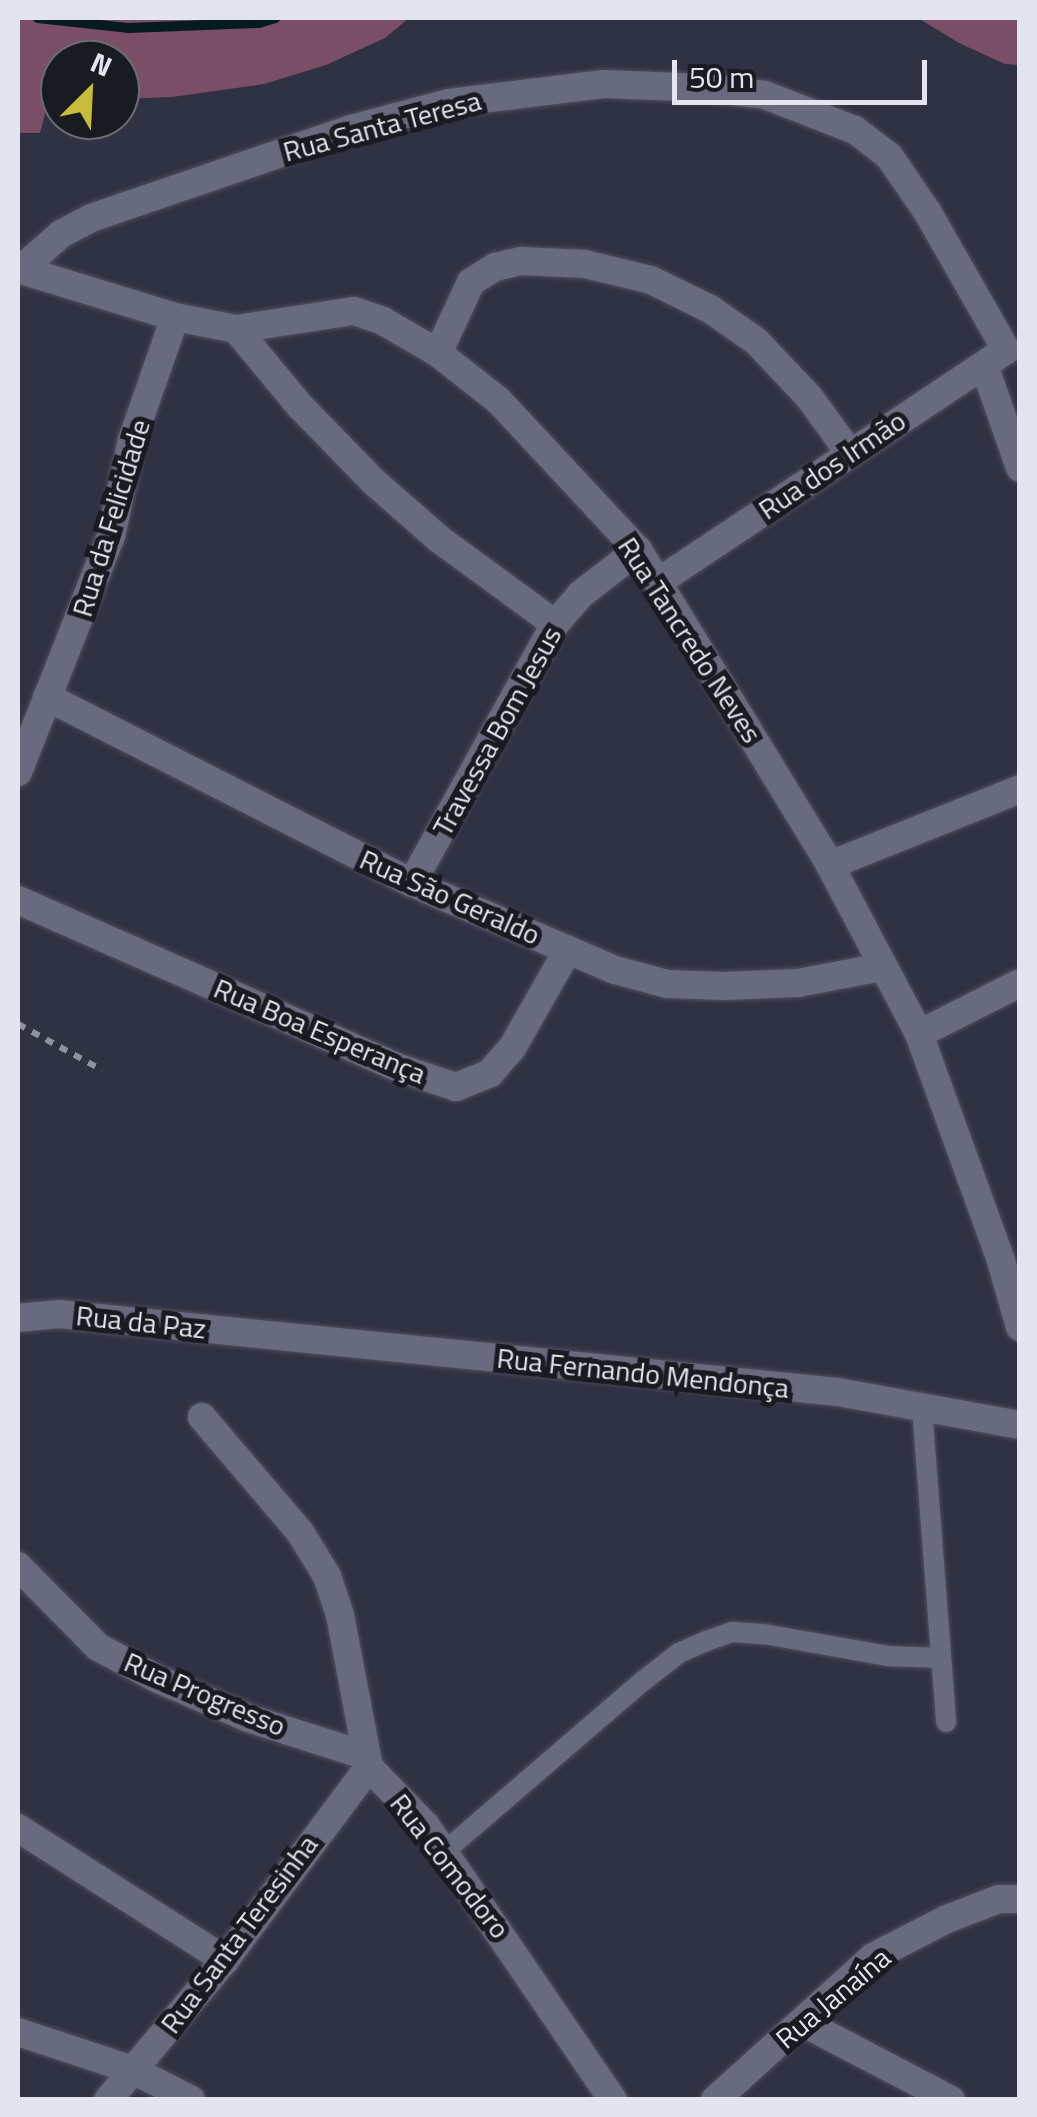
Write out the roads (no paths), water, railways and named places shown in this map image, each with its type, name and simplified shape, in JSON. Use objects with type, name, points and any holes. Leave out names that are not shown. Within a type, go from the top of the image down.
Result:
[{"type":"street","name":"Rua Santa Teresa","points":[[19,269],[61,234],[90,218],[351,129],[449,103],[604,84],[707,88],[765,95],[813,110],[855,130],[888,156],[928,213],[995,358],[1020,468]]},
{"type":"street","points":[[438,352],[472,282],[495,266],[521,261],[585,264],[634,276],[710,309],[756,340],[810,397],[849,452]]},
{"type":"street","name":"Rua Tancredo Neves","points":[[19,269],[175,318],[236,329],[354,311],[383,321],[438,352],[498,400],[638,550],[830,865],[919,1034],[1001,1261],[1020,1327]]},
{"type":"street","name":"Rua da Felicidade","points":[[18,772],[111,536],[132,440],[175,318]]},
{"type":"street","points":[[236,329],[300,406],[374,482],[439,539],[555,624]]},
{"type":"street","name":"Rua dos Irmão","points":[[659,581],[995,358]]},
{"type":"street","name":"Travessa Bom Jesus","points":[[412,883],[555,624],[581,594],[638,550]]},
{"type":"street","name":"Rua São Geraldo","points":[[48,696],[412,883],[568,950],[668,984],[798,984],[882,967]]},
{"type":"street","points":[[830,865],[1020,789]]},
{"type":"street","name":"Rua Boa Esperança","points":[[18,900],[402,1069],[456,1087],[490,1073],[512,1048],[568,950]]},
{"type":"street","points":[[919,1034],[1020,984]]},
{"type":"street","name":"Rua da Paz","points":[[18,1318],[58,1314],[264,1335]]},
{"type":"street","name":"Rua Fernando Mendonça","points":[[264,1335],[838,1392],[1020,1425]]},
{"type":"street","points":[[202,1418],[276,1503],[327,1576],[340,1614],[367,1761]]},
{"type":"street","name":"Rua Progresso","points":[[18,1566],[98,1646],[143,1671],[248,1718],[367,1761]]},
{"type":"street","name":"Rua Comodoro","points":[[367,1761],[444,1852],[614,2100]]},
{"type":"street","name":"Rua Santa Teresinha","points":[[108,2100],[225,1960],[367,1761]]},
{"type":"street","points":[[18,1828],[225,1960]]},
{"type":"street","name":"Rua Janaína","points":[[716,2100],[873,1957],[947,1919],[999,1899],[1020,1899]]},
{"type":"street","points":[[802,2022],[952,2100]]},
{"type":"street","points":[[18,2032],[133,2070],[191,2100]]},
{"type":"lane","points":[[922,1408],[946,1722]]},
{"type":"lane","points":[[444,1852],[679,1652],[706,1641],[732,1632],[764,1634],[887,1656],[941,1658]]},
{"type":"waterway","points":[[38,18],[129,28],[259,23],[275,18]]}]
